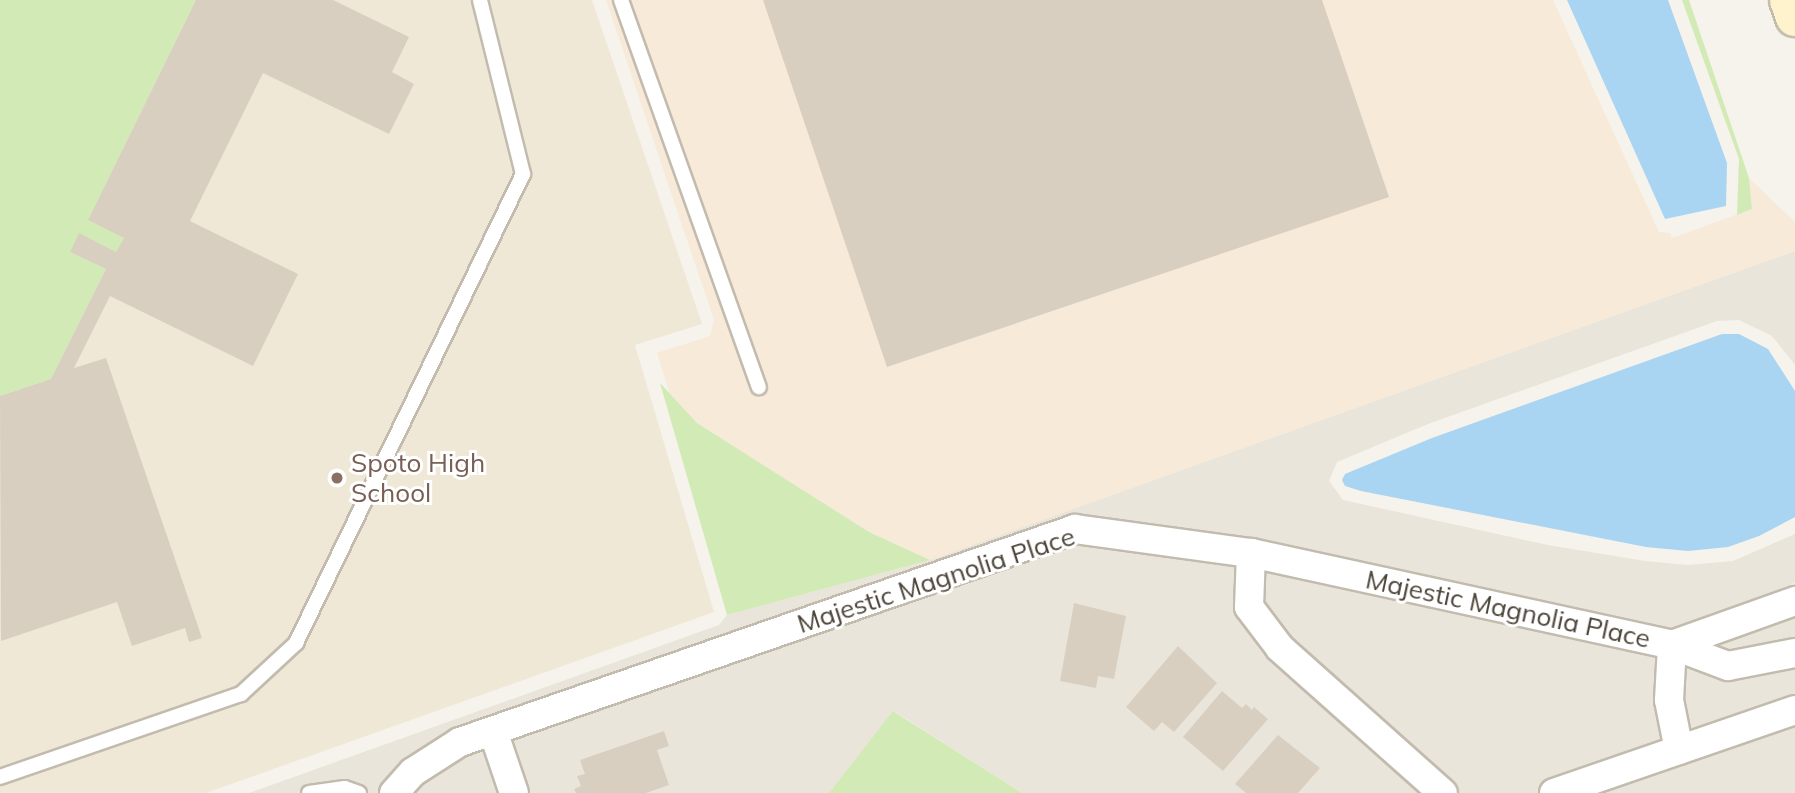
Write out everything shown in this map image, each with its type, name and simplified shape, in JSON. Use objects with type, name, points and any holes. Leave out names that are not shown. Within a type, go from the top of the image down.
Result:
[{"type":"street","points":[[1788,0],[1795,17]]},
{"type":"street","name":"Majestic Magnolia Place","points":[[394,793],[413,772],[460,742],[1075,529],[1251,553],[1672,645],[1728,666],[1795,653]]},
{"type":"street","points":[[1251,553],[1249,607],[1280,648],[1443,793]]},
{"type":"street","name":"Majestic Magnolia Place","points":[[1672,645],[1795,601]]},
{"type":"street","points":[[1672,645],[1669,700],[1679,750]]},
{"type":"street","points":[[1553,793],[1795,710]]},
{"type":"street","points":[[493,731],[514,793]]},
{"type":"lane","points":[[0,777],[241,694],[296,643],[523,174],[480,0]]},
{"type":"lane","points":[[621,0],[760,387]]},
{"type":"lane","points":[[309,793],[345,788],[359,793]]},
{"type":"shaded area","name":"Spoto High School","points":[[0,0],[592,0],[702,324],[635,345],[714,612],[206,793],[0,793]]},
{"type":"shaded area","points":[[606,0],[1553,0],[1659,232],[1670,233],[1672,238],[1752,209],[1749,178],[1795,222],[1795,251],[930,560],[869,532],[697,423],[670,394],[657,353],[710,336],[714,320]]},
{"type":"shaded area","points":[[1795,251],[1795,365],[1772,336],[1739,320],[1717,321],[1428,424],[1337,462],[1329,481],[1343,500],[1548,545],[1645,561],[1688,565],[1733,561],[1795,534],[1795,583],[1780,589],[1795,619],[1795,793],[1022,793],[894,711],[829,793],[249,793],[719,625],[727,615],[930,560]]},
{"type":"green space","points":[[0,0],[196,0],[88,220],[124,238],[116,252],[79,234],[70,252],[106,269],[51,379],[0,396]]},
{"type":"green space","points":[[1682,0],[1689,0],[1749,178],[1752,209],[1737,215],[1739,159]]},
{"type":"green space","points":[[660,383],[697,423],[869,532],[930,560],[727,615]]},
{"type":"green space","points":[[893,711],[1022,793],[829,793]]},
{"type":"water","points":[[1567,0],[1668,0],[1727,163],[1726,206],[1665,219]]},
{"type":"water","points":[[1722,334],[1739,334],[1768,349],[1795,391],[1795,517],[1759,536],[1728,547],[1688,551],[1646,547],[1361,491],[1345,486],[1342,480],[1345,474],[1432,438]]},
{"type":"building","points":[[196,0],[333,0],[409,37],[392,72],[414,84],[389,134],[263,73],[190,221],[298,274],[253,366],[110,296],[74,368],[106,358],[202,638],[189,642],[185,628],[132,646],[117,602],[1,641],[0,396],[51,379],[106,269],[70,252],[79,233],[116,252],[124,238],[88,220]]},
{"type":"building","points":[[763,0],[1322,0],[1389,197],[887,367]]},
{"type":"building","points":[[1074,603],[1126,616],[1114,679],[1098,676],[1096,688],[1060,681]]},
{"type":"building","points":[[1178,646],[1217,683],[1174,732],[1162,722],[1154,731],[1126,707]]},
{"type":"building","points":[[1222,691],[1242,708],[1246,704],[1252,710],[1254,707],[1268,719],[1223,771],[1183,737]]},
{"type":"building","points":[[664,731],[669,746],[657,750],[669,785],[646,793],[576,793],[574,789],[581,786],[577,776],[585,774],[580,760]]},
{"type":"building","points":[[1278,735],[1320,768],[1298,793],[1246,793],[1235,784]]},
{"type":"place","name":"Spoto High School","points":[[337,478]]}]
